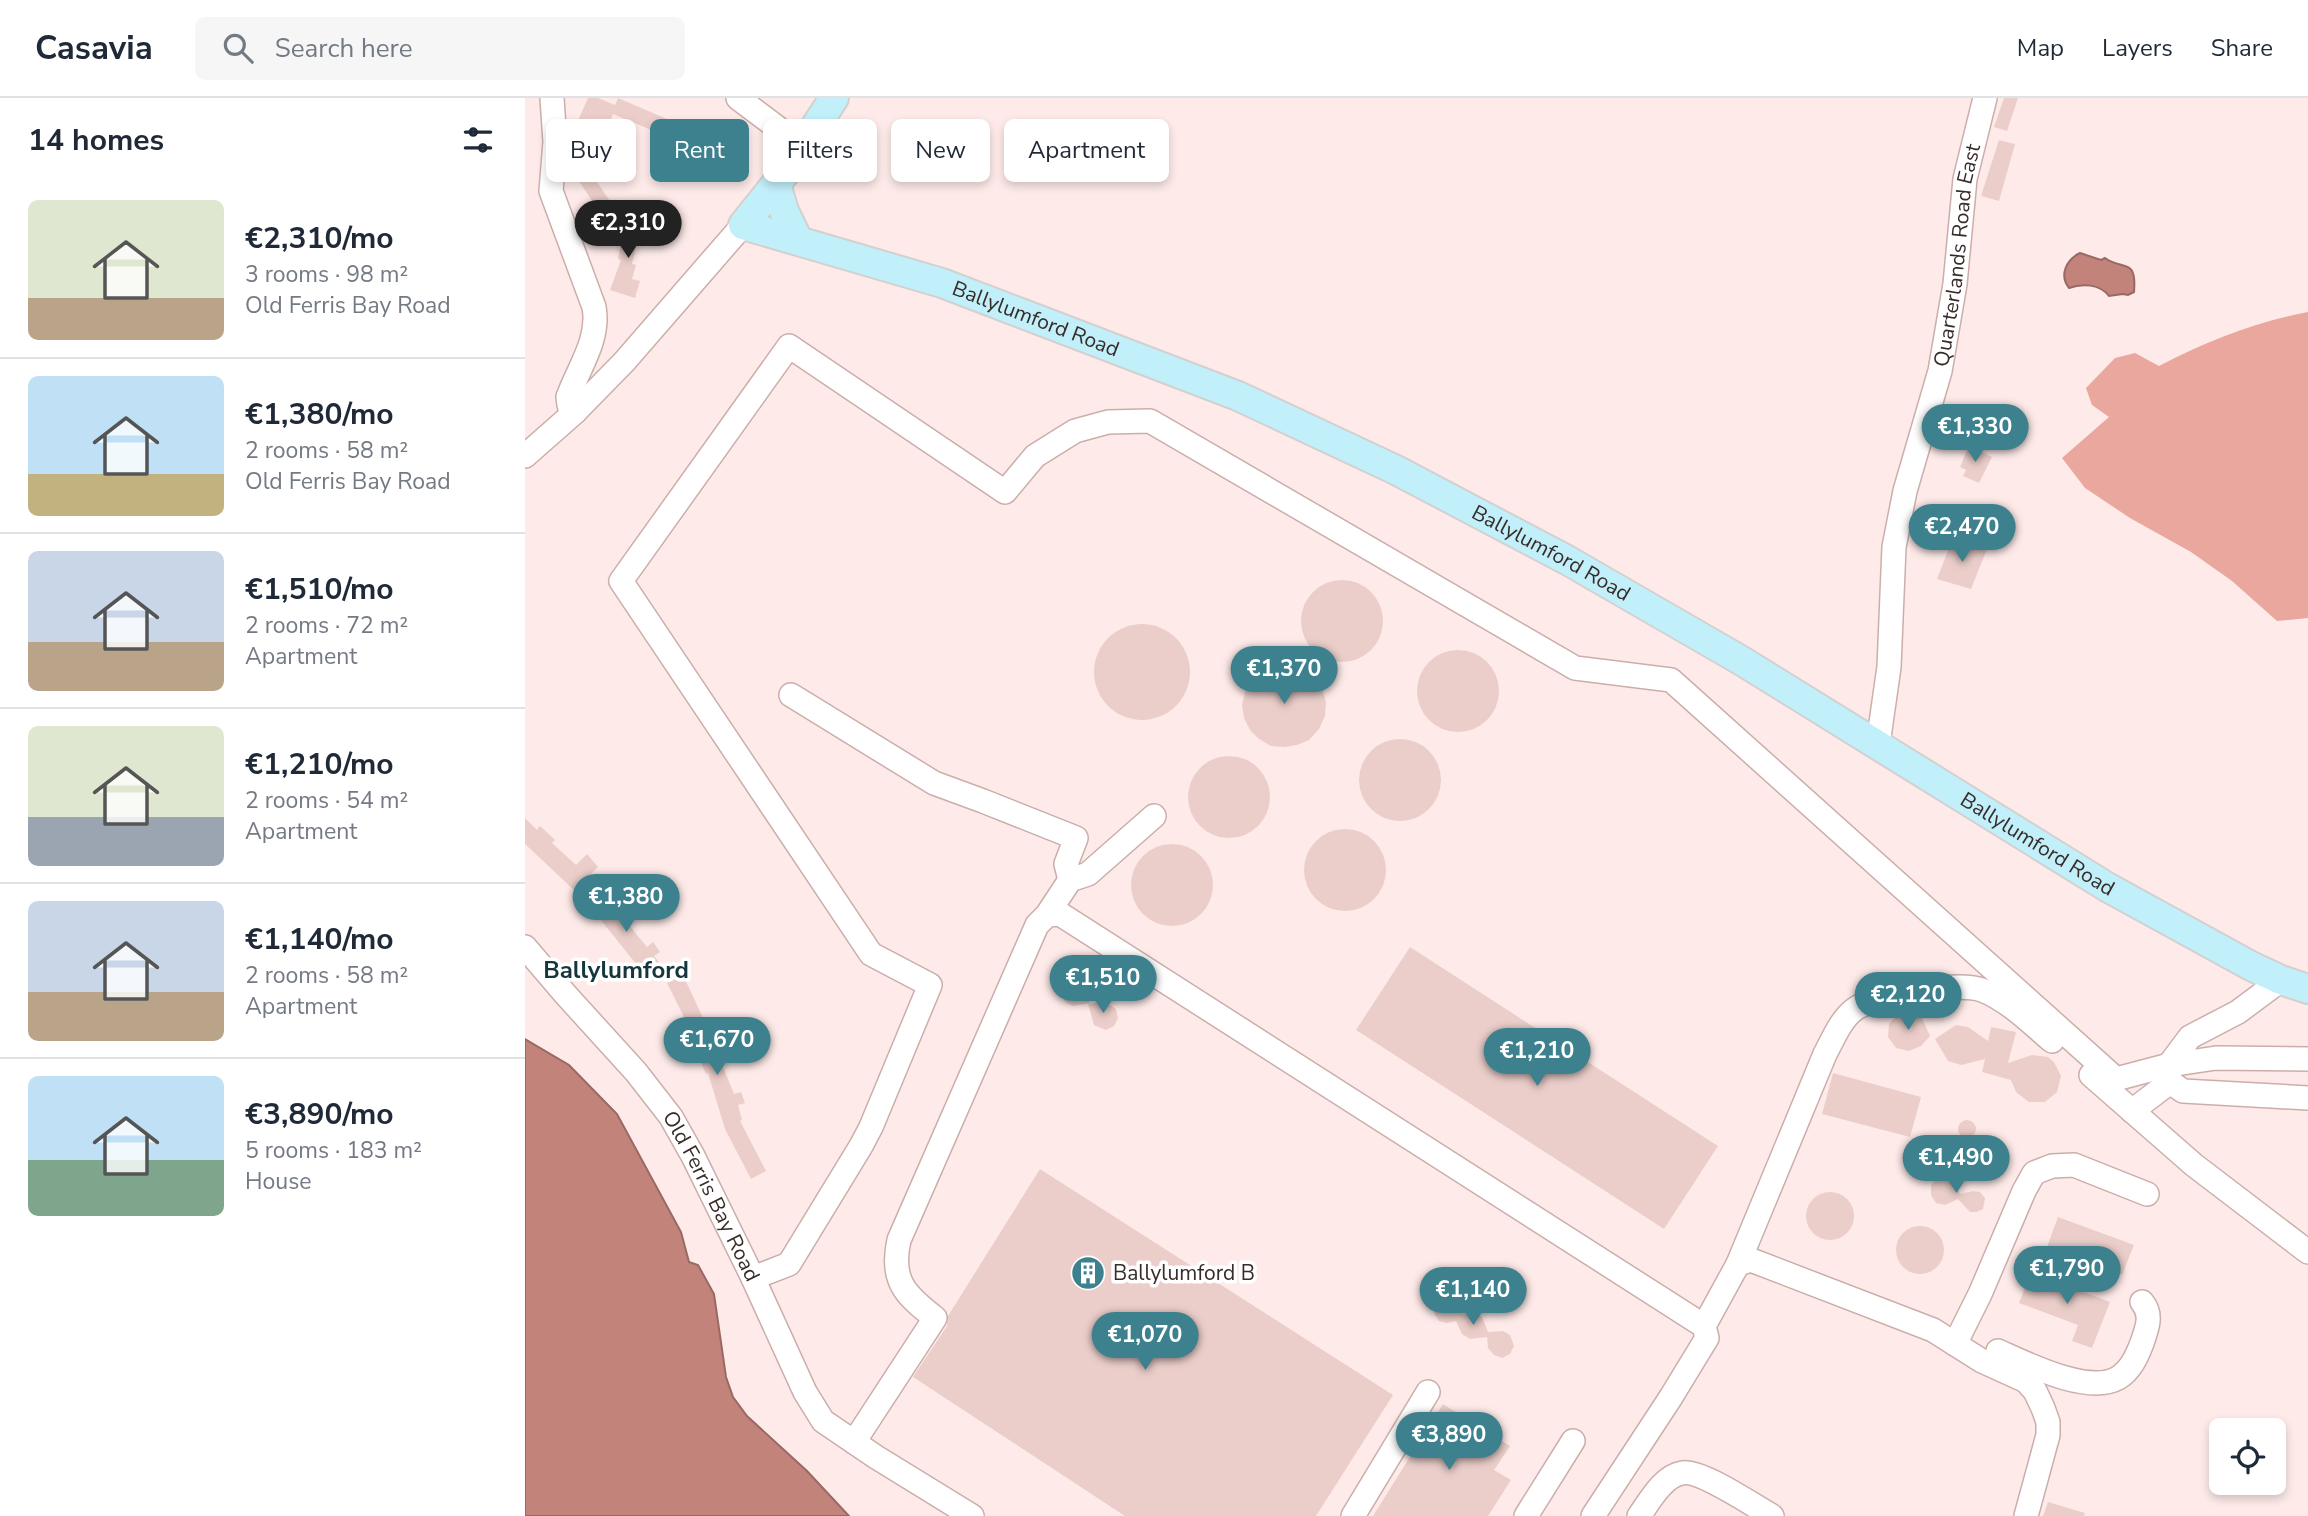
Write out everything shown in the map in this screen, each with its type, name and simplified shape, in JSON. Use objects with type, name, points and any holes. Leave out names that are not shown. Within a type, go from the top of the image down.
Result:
[{"type":"main road","points":[[821,119],[834,98]]},
{"type":"main road","points":[[743,225],[776,184]]},
{"type":"main road","points":[[776,184],[784,211],[798,240]]},
{"type":"main road","name":"Ballylumford Road","points":[[743,225],[942,283],[1238,396],[1317,432],[1567,560],[1742,661],[2107,887],[2281,980],[2308,989]]},
{"type":"street","points":[[552,98],[555,142],[551,191],[594,307],[596,321],[592,342],[568,397],[569,405],[575,412]]},
{"type":"street","points":[[738,98],[766,119]]},
{"type":"street","name":"Quarterlands Road East","points":[[1878,744],[1889,667],[1894,547],[1905,491],[1940,371],[1955,284],[1965,179],[1978,101]]},
{"type":"street","points":[[525,456],[575,412],[624,362],[743,225]]},
{"type":"street","points":[[753,1279],[789,1264],[851,1164],[871,1127],[930,985],[871,954],[621,581],[789,346],[1005,492],[1035,456],[1075,431],[1108,422],[1150,421],[1575,668],[1671,680],[2116,1079],[2169,1073],[2216,1058],[2308,1059]]},
{"type":"street","points":[[792,695],[934,783],[1076,838],[1066,864],[1070,880]]},
{"type":"street","points":[[854,1442],[935,1318],[917,1304],[902,1286],[894,1261],[899,1240],[1037,925],[1047,915],[1070,880],[1088,874],[1154,816]]},
{"type":"street","points":[[1047,915],[1060,914],[1704,1326]]},
{"type":"street","name":"Old Ferris Bay Road","points":[[525,947],[636,1072],[671,1117],[753,1279],[805,1392],[823,1421],[972,1516]]},
{"type":"street","points":[[2132,1111],[2169,1073],[2190,1037],[2238,1012],[2281,980]]},
{"type":"street","points":[[1593,1516],[1707,1338],[1704,1326],[1738,1264],[1836,1032],[1854,1010],[1883,997],[1970,987],[2002,1001],[2194,1165],[2308,1252]]},
{"type":"street","points":[[2169,1073],[2183,1091],[2308,1097]]},
{"type":"street","points":[[1958,1339],[2034,1173],[2052,1166],[2074,1164],[2147,1194]]},
{"type":"street","points":[[1738,1264],[1751,1260],[1933,1330],[2065,1377],[2091,1383],[2103,1383],[2118,1378],[2136,1359],[2148,1324],[2149,1314],[2142,1302]]},
{"type":"street","points":[[1958,1339],[1982,1361],[2026,1381],[2035,1391],[2043,1408],[2048,1422],[2048,1436],[2026,1516]]},
{"type":"street","points":[[1353,1516],[1428,1392]]},
{"type":"street","points":[[1526,1516],[1573,1441]]},
{"type":"street","points":[[1639,1516],[1656,1493],[1669,1480],[1682,1473],[1697,1474],[1772,1516]]},
{"type":"shaded area","points":[[2080,253],[2101,260],[2105,258],[2131,269],[2134,292],[2109,296],[2101,289],[2091,286],[2069,288],[2065,268]]},
{"type":"shaded area","points":[[2308,312],[2308,618],[2277,621],[2232,581],[2191,552],[2130,518],[2085,488],[2062,458],[2109,417],[2092,405],[2086,388],[2115,358],[2135,353],[2159,366],[2232,333]]},
{"type":"shaded area","points":[[525,1039],[569,1065],[617,1114],[681,1232],[689,1262],[698,1265],[714,1294],[726,1377],[733,1397],[747,1416],[807,1471],[849,1516],[525,1516]]},
{"type":"building","points":[[588,98],[598,98],[615,105],[618,98],[667,119],[650,119],[650,130],[636,124],[636,119],[625,119],[613,114],[611,119],[579,119]]},
{"type":"building","points":[[2004,98],[2018,98],[2007,131],[1994,127]]},
{"type":"building","points":[[1999,140],[2015,144],[1999,201],[1981,196]]},
{"type":"building","points":[[580,182],[597,182],[624,222],[582,235],[577,222],[600,213]]},
{"type":"building","points":[[627,216],[642,219],[632,264],[636,265],[632,279],[640,281],[635,298],[610,290],[621,260],[618,259]]},
{"type":"building","points":[[1969,446],[1992,457],[1979,483],[1963,476],[1966,470],[1960,467]]},
{"type":"building","points":[[1953,538],[1987,549],[1971,589],[1937,579]]},
{"type":"building","points":[[1342,580],[1358,583],[1371,592],[1380,605],[1383,621],[1380,637],[1371,650],[1358,659],[1342,662],[1326,659],[1313,650],[1304,637],[1301,621],[1304,605],[1313,592],[1326,583]]},
{"type":"building","points":[[1133,624],[1151,624],[1169,632],[1182,645],[1190,663],[1187,691],[1169,712],[1151,720],[1133,720],[1115,712],[1102,699],[1094,681],[1094,663],[1102,645],[1115,632]]},
{"type":"building","points":[[1458,650],[1474,653],[1487,662],[1496,675],[1499,691],[1496,707],[1487,720],[1474,729],[1458,732],[1442,729],[1429,720],[1420,707],[1417,691],[1420,675],[1429,662],[1442,653]]},
{"type":"building","points":[[1288,664],[1309,670],[1322,688],[1326,702],[1325,716],[1319,729],[1309,740],[1297,745],[1271,746],[1250,730],[1242,705],[1251,681],[1260,672],[1273,666]]},
{"type":"building","points":[[1400,739],[1416,742],[1429,751],[1438,764],[1441,780],[1438,796],[1429,809],[1416,818],[1400,821],[1384,818],[1371,809],[1362,796],[1359,780],[1362,764],[1371,751],[1384,742]]},
{"type":"building","points":[[1229,756],[1245,759],[1258,768],[1267,781],[1270,797],[1267,813],[1258,826],[1245,835],[1229,838],[1213,835],[1200,826],[1191,813],[1188,797],[1191,781],[1200,768],[1213,759]]},
{"type":"building","points":[[525,818],[537,830],[540,826],[555,840],[552,843],[576,865],[587,854],[598,867],[574,890],[525,844]]},
{"type":"building","points":[[1345,829],[1361,832],[1374,841],[1383,854],[1386,870],[1383,886],[1374,899],[1361,908],[1345,911],[1329,908],[1316,899],[1307,886],[1304,870],[1307,854],[1316,841],[1329,832]]},
{"type":"building","points":[[1172,844],[1188,847],[1201,856],[1210,869],[1213,885],[1210,901],[1201,914],[1188,923],[1172,926],[1156,923],[1143,914],[1134,901],[1131,885],[1134,869],[1143,856],[1156,847]]},
{"type":"building","points":[[607,889],[625,911],[621,914],[647,947],[653,942],[660,952],[654,956],[664,968],[649,980],[588,904]]},
{"type":"building","points":[[1410,947],[1718,1146],[1664,1229],[1356,1030]]},
{"type":"building","points":[[683,975],[734,1094],[741,1092],[745,1103],[738,1105],[742,1120],[740,1121],[766,1171],[751,1179],[725,1129],[708,1073],[706,1074],[689,1034],[692,1033],[667,983]]},
{"type":"building","points":[[1076,979],[1087,986],[1090,1003],[1073,1006],[1065,1002],[1062,993],[1068,982]]},
{"type":"building","points":[[1105,1002],[1116,1009],[1118,1018],[1114,1026],[1106,1030],[1094,1025],[1088,1004]]},
{"type":"building","points":[[1904,1012],[1922,1018],[1930,1036],[1921,1046],[1909,1051],[1896,1048],[1888,1037],[1889,1024],[1898,1014]]},
{"type":"building","points":[[1956,1025],[1968,1027],[1988,1041],[1991,1027],[2016,1032],[2008,1063],[2032,1055],[2048,1057],[2054,1062],[2061,1076],[2057,1092],[2045,1102],[2029,1102],[2016,1092],[2011,1080],[1982,1072],[1985,1059],[1961,1065],[1948,1061],[1935,1039]]},
{"type":"building","points":[[1833,1073],[1921,1097],[1910,1137],[1822,1114]]},
{"type":"building","points":[[1967,1120],[1973,1123],[1976,1129],[1973,1135],[1967,1138],[1961,1135],[1958,1129],[1961,1123]]},
{"type":"building","name":"Ballylumford B","points":[[1040,1169],[1393,1395],[1316,1516],[1125,1516],[913,1377],[947,1326],[948,1316]]},
{"type":"building","points":[[1947,1176],[1955,1181],[1960,1194],[1980,1192],[1985,1198],[1983,1209],[1970,1212],[1958,1199],[1945,1205],[1936,1203],[1931,1195],[1931,1185],[1937,1178]]},
{"type":"building","points":[[1830,1192],[1847,1199],[1854,1216],[1847,1233],[1830,1240],[1813,1233],[1806,1216],[1813,1199]]},
{"type":"building","points":[[2058,1217],[2134,1245],[2122,1275],[2047,1247]]},
{"type":"building","points":[[1920,1226],[1937,1233],[1944,1250],[1937,1267],[1920,1274],[1903,1267],[1896,1250],[1903,1233]]},
{"type":"building","points":[[2031,1272],[2110,1302],[2092,1348],[2072,1341],[2078,1325],[2019,1303]]},
{"type":"building","points":[[1444,1297],[1456,1300],[1462,1314],[1475,1313],[1482,1317],[1488,1332],[1503,1331],[1510,1335],[1514,1346],[1510,1354],[1502,1358],[1494,1355],[1488,1348],[1487,1337],[1470,1339],[1462,1334],[1456,1321],[1439,1321],[1434,1313],[1434,1304]]},
{"type":"building","points":[[1443,1404],[1510,1446],[1494,1470],[1511,1480],[1488,1516],[1373,1516]]},
{"type":"building","points":[[2048,1502],[2085,1513],[2084,1516],[2043,1516]]},
{"type":"place","name":"Ballylumford B","points":[[1088,1273]]},
{"type":"district","name":"Ballylumford","points":[[616,970]]}]
